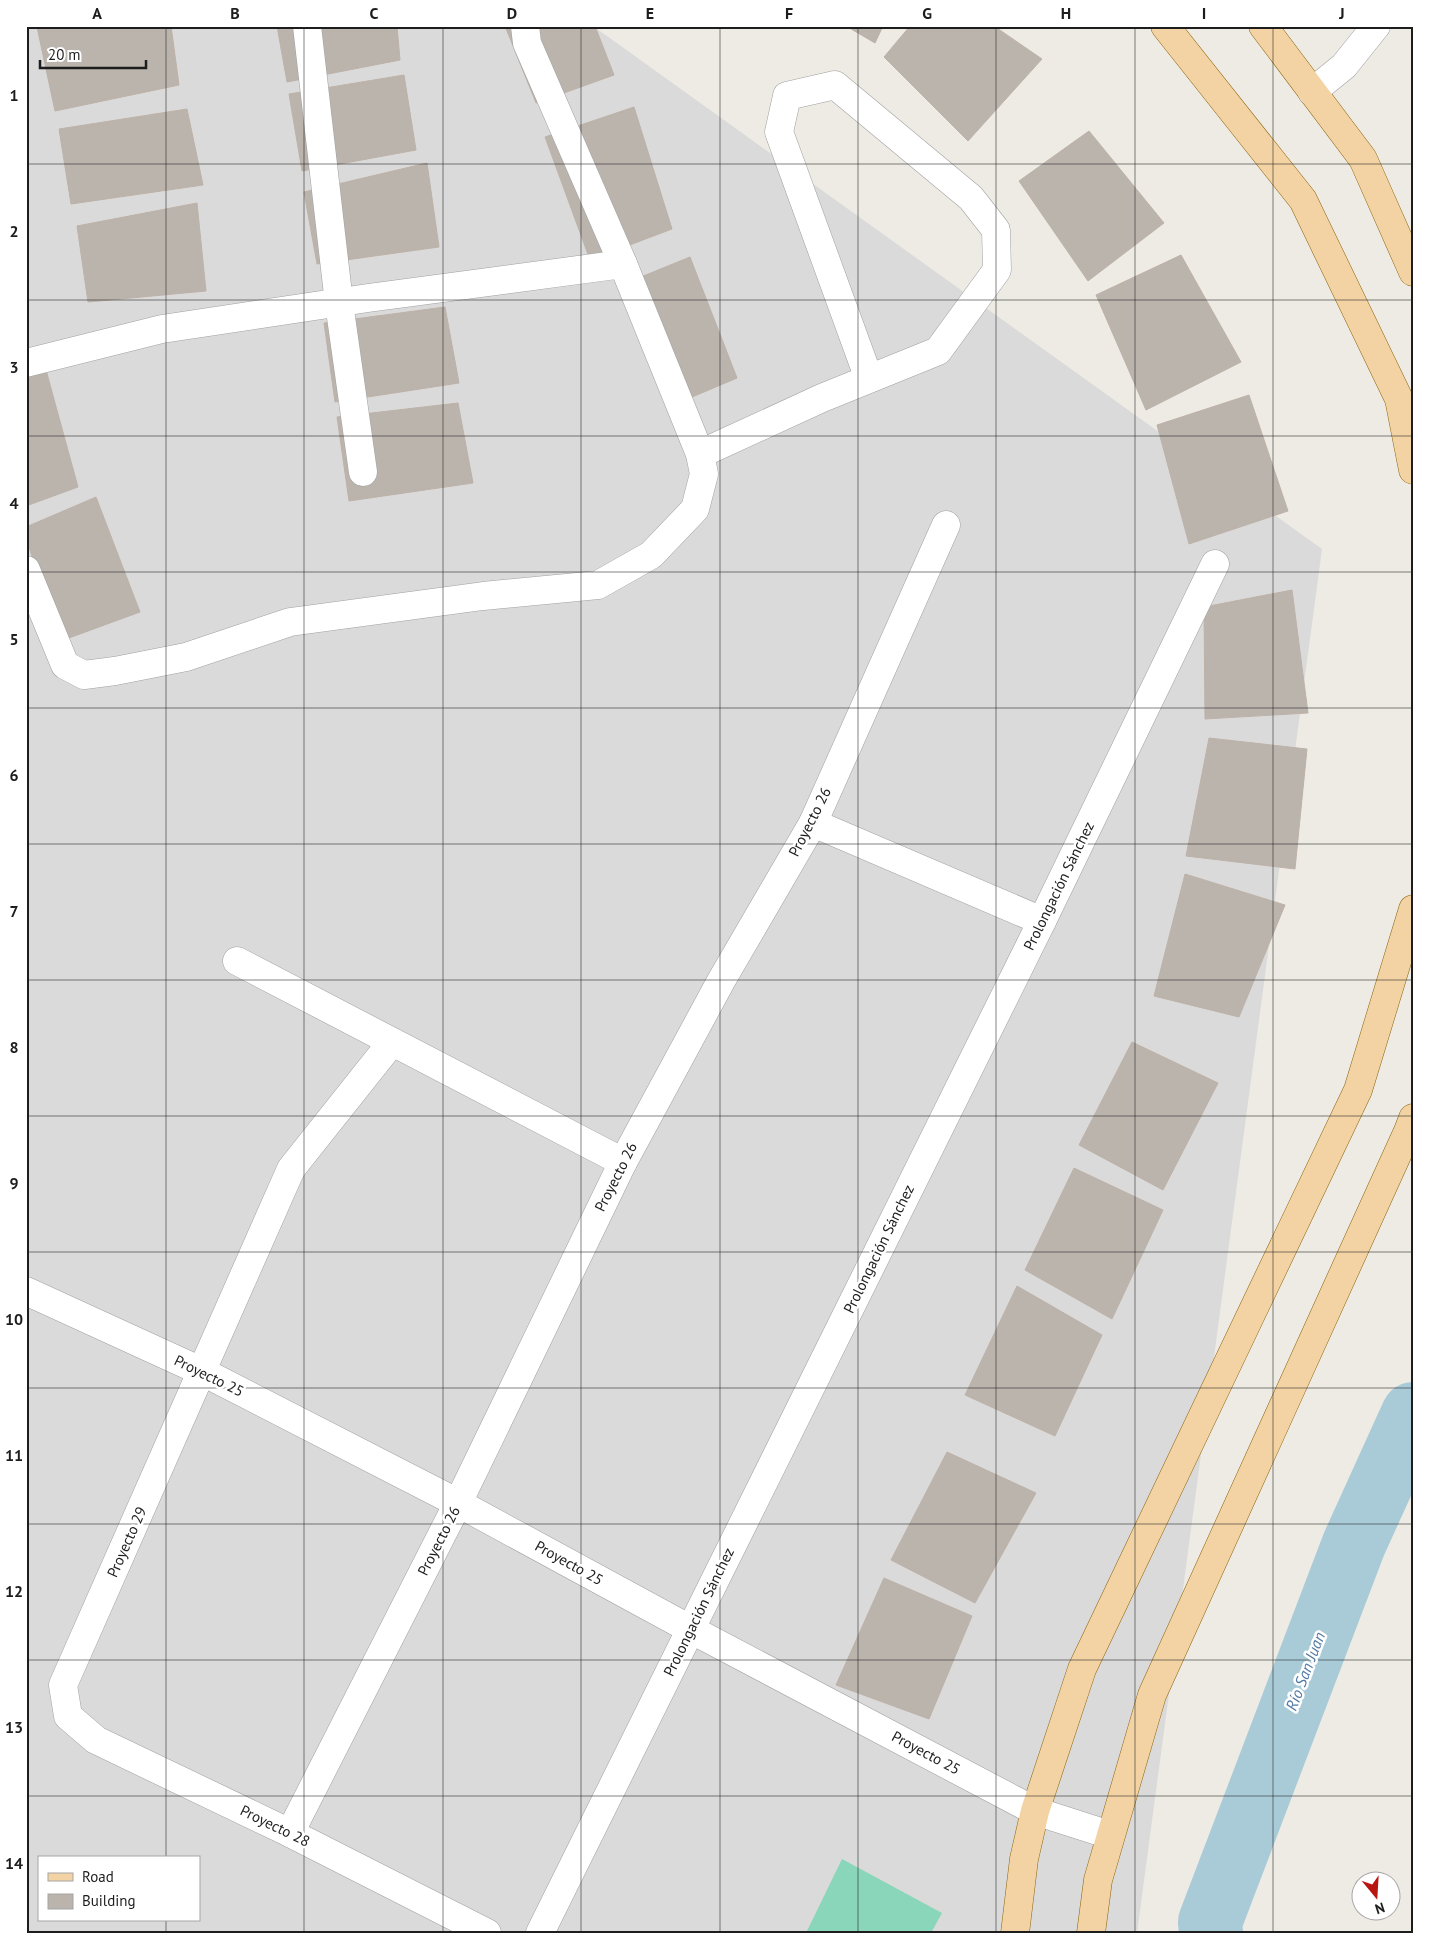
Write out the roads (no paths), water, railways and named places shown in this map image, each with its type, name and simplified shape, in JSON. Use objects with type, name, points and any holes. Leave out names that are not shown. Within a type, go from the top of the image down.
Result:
[{"type":"main road","points":[[1165,26],[1303,200],[1399,400],[1413,470]]},
{"type":"main road","points":[[1263,26],[1363,159],[1413,272]]},
{"type":"main road","points":[[1014,1933],[1024,1859],[1036,1811],[1082,1669],[1358,1090],[1413,909]]},
{"type":"main road","points":[[1091,1933],[1098,1880],[1152,1694],[1413,1118]]},
{"type":"street","points":[[307,26],[339,303],[363,472]]},
{"type":"street","points":[[26,570],[65,665],[84,675],[186,657],[290,622],[483,596],[598,585],[651,554],[695,509],[704,474],[700,454],[623,264],[527,43],[525,26]]},
{"type":"street","points":[[1312,92],[1344,66],[1376,26]]},
{"type":"street","points":[[700,454],[822,398],[869,379],[938,351],[997,270],[996,230],[972,198],[835,85],[787,96],[779,132],[869,379]]},
{"type":"street","points":[[26,363],[162,329],[623,264]]},
{"type":"street","name":"Proyecto 26","points":[[290,1833],[458,1503],[623,1162],[721,981],[813,823],[946,525]]},
{"type":"street","name":"Prolongación Sánchez","points":[[540,1933],[1042,921],[1215,564]]},
{"type":"street","points":[[813,823],[1042,921]]},
{"type":"street","points":[[237,961],[623,1162]]},
{"type":"street","name":"Proyecto 29","points":[[68,1716],[64,1685],[291,1169],[392,1042]]},
{"type":"street","name":"Proyecto 25","points":[[26,1291],[203,1372],[458,1503],[690,1629],[1036,1811],[1110,1835]]},
{"type":"street","name":"Proyecto 28","points":[[68,1716],[96,1740],[290,1833],[486,1933]]},
{"type":"waterway","name":"Río San Juan","points":[[1211,1933],[1210,1922],[1354,1544],[1413,1414]]}]
